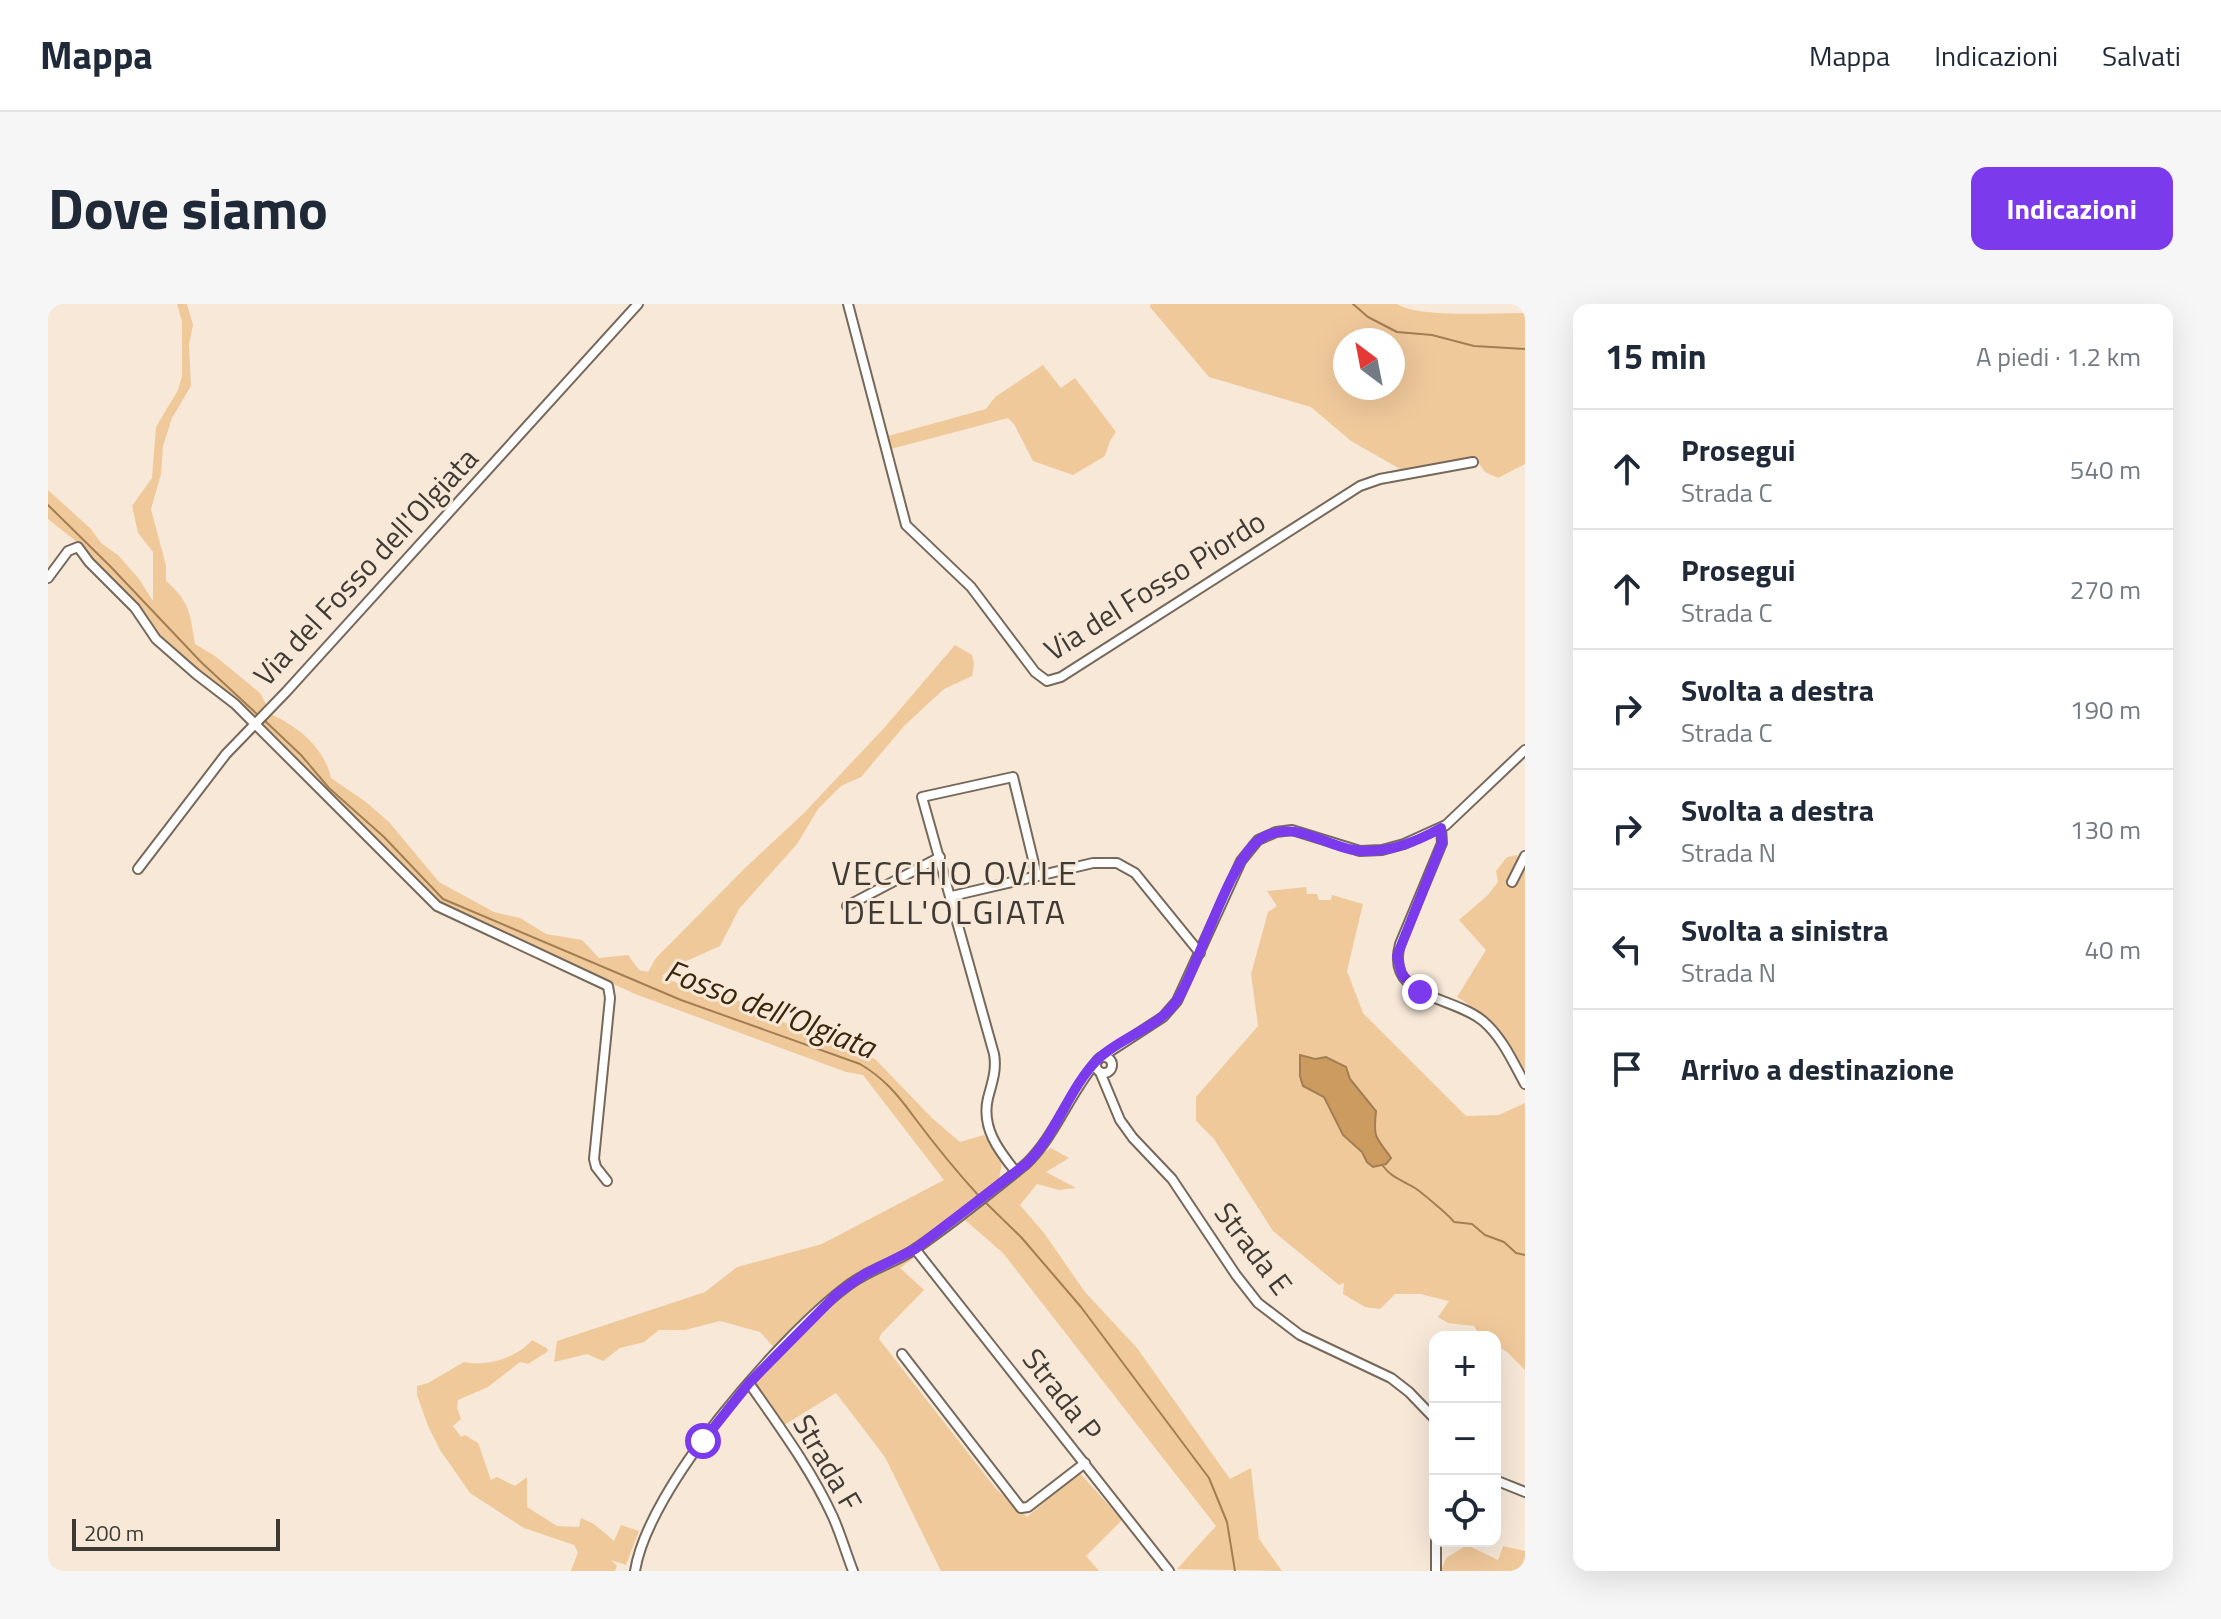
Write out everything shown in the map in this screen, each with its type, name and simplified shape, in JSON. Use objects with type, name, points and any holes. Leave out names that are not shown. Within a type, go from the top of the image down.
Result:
[{"type":"street","name":"Via del Fosso dell'Olgiata","points":[[138,869],[226,754],[638,304]]},
{"type":"street","name":"Via del Fosso Piordo","points":[[848,304],[906,525],[966,581],[1035,672],[1047,681],[1061,677],[1360,486],[1380,479],[1473,462]]},
{"type":"street","points":[[48,578],[68,551],[78,547],[135,608],[156,639],[196,674],[258,719],[437,906],[608,986],[610,998],[594,1159],[607,1181]]},
{"type":"street","points":[[635,1571],[644,1540],[666,1496],[695,1451],[749,1383],[845,1288],[865,1274],[915,1249],[1016,1172],[1041,1147],[1085,1076],[1125,1041],[1160,1019],[1173,1006],[1242,858],[1251,846],[1267,835],[1295,830],[1345,848],[1370,851],[1398,846],[1441,828],[1523,756]]},
{"type":"street","points":[[1016,1172],[987,1125],[986,1108],[995,1073],[995,1057],[922,797],[1013,777],[1037,876]]},
{"type":"street","points":[[1441,828],[1442,843],[1400,944],[1398,968],[1405,980],[1420,992],[1459,1005],[1485,1023],[1525,1084]]},
{"type":"street","points":[[1512,882],[1525,856]]},
{"type":"street","points":[[847,906],[940,857]]},
{"type":"street","points":[[952,896],[1093,863],[1112,862],[1138,876],[1200,953]]},
{"type":"street","points":[[1108,1094],[1107,1083],[1112,1067],[1125,1041]]},
{"type":"street","points":[[1099,1065],[1110,1059],[1112,1067]]},
{"type":"street","points":[[1099,1065],[1107,1072],[1112,1067]]},
{"type":"street","name":"Strada E","points":[[1099,1065],[1113,1109],[1126,1130],[1172,1179],[1236,1275],[1263,1307],[1300,1335],[1391,1378],[1429,1413]]},
{"type":"street","name":"Strada P","points":[[915,1249],[1169,1571]]},
{"type":"street","points":[[902,1354],[1022,1508],[1028,1507],[1085,1463]]},
{"type":"street","name":"Strada F","points":[[749,1383],[823,1498],[853,1571]]},
{"type":"street","points":[[1501,1482],[1525,1492]]},
{"type":"street","points":[[1436,1547],[1436,1571]]},
{"type":"shaded area","points":[[177,304],[187,304],[193,325],[189,344],[191,386],[172,418],[163,446],[161,474],[151,509],[166,566],[166,581],[188,609],[195,644],[215,656],[260,693],[272,715],[309,740],[323,757],[331,778],[389,822],[439,882],[494,912],[520,918],[546,934],[582,940],[599,958],[628,955],[639,970],[648,972],[656,958],[804,813],[885,727],[955,645],[972,655],[972,676],[944,689],[905,725],[861,777],[841,786],[818,809],[797,844],[739,909],[720,946],[673,967],[662,976],[677,983],[727,995],[766,1015],[875,1059],[960,1142],[984,1135],[1002,1162],[999,1179],[1051,1148],[1069,1158],[1046,1172],[1076,1188],[1059,1190],[1037,1184],[1020,1205],[1044,1233],[1085,1292],[1137,1348],[1230,1479],[1251,1468],[1259,1539],[1282,1571],[1177,1569],[1216,1526],[1003,1253],[965,1220],[900,1268],[924,1290],[879,1339],[997,1490],[1027,1517],[1079,1472],[1122,1520],[1086,1556],[1099,1571],[941,1571],[885,1457],[836,1393],[781,1427],[749,1383],[778,1352],[760,1332],[720,1321],[685,1330],[659,1330],[644,1342],[620,1348],[603,1361],[587,1354],[554,1362],[557,1341],[705,1292],[737,1267],[822,1244],[944,1180],[863,1075],[846,1072],[635,994],[440,903],[258,725],[234,697],[177,655],[77,542],[48,519],[48,490],[91,529],[101,543],[118,555],[153,601],[153,552],[138,533],[132,506],[152,478],[156,427],[178,390],[182,376],[182,321]]},
{"type":"shaded area","points":[[1151,304],[1397,304],[1439,313],[1525,313],[1525,464],[1498,478],[1485,472],[1475,458],[1402,470],[1351,441],[1311,407],[1209,377],[1150,307]]},
{"type":"shaded area","points":[[1043,365],[1061,388],[1075,378],[1116,432],[1105,456],[1073,475],[1033,461],[1008,418],[891,449],[888,436],[986,409],[995,397]]},
{"type":"shaded area","points":[[1517,855],[1523,871],[1525,868],[1525,1077],[1498,1031],[1457,997],[1486,950],[1459,920],[1498,882],[1496,871],[1507,857]]},
{"type":"shaded area","points":[[1306,887],[1307,894],[1317,894],[1319,900],[1331,900],[1332,895],[1363,904],[1347,971],[1363,1013],[1466,1116],[1499,1115],[1525,1103],[1525,1370],[1501,1348],[1501,1331],[1477,1331],[1474,1326],[1448,1323],[1438,1317],[1449,1301],[1420,1294],[1395,1294],[1380,1309],[1365,1307],[1343,1294],[1344,1283],[1339,1285],[1273,1231],[1214,1139],[1196,1121],[1196,1097],[1258,1026],[1251,974],[1268,912],[1277,906],[1267,891]]},
{"type":"shaded area","points":[[1300,1055],[1315,1059],[1326,1057],[1346,1067],[1350,1079],[1376,1111],[1377,1137],[1391,1158],[1386,1164],[1373,1167],[1367,1162],[1362,1152],[1343,1135],[1324,1097],[1303,1086]]},
{"type":"shaded area","points":[[532,1340],[548,1349],[547,1352],[528,1364],[520,1362],[488,1387],[458,1400],[461,1419],[453,1426],[461,1437],[465,1435],[478,1443],[491,1480],[497,1477],[515,1486],[527,1477],[527,1507],[557,1526],[579,1527],[581,1518],[594,1524],[614,1541],[621,1525],[639,1531],[626,1565],[611,1560],[617,1566],[615,1571],[571,1571],[578,1552],[574,1545],[524,1528],[470,1493],[440,1450],[428,1426],[417,1386],[464,1362],[501,1360],[518,1352]]},
{"type":"shaded area","points":[[1503,1546],[1525,1551],[1525,1571],[1441,1571],[1446,1558],[1464,1547],[1471,1547],[1498,1560]]},
{"type":"waterway","points":[[1353,304],[1368,317],[1397,332],[1432,335],[1474,346],[1525,349]]},
{"type":"waterway","points":[[48,505],[201,662],[259,716]]},
{"type":"waterway","name":"Fosso dell’Olgiata","points":[[264,720],[443,899],[681,1000],[860,1064],[896,1094],[979,1196]]},
{"type":"waterway","points":[[1383,1166],[1423,1194],[1454,1222],[1472,1224],[1485,1235],[1525,1255]]},
{"type":"waterway","name":"Fosso dell’Olgiata","points":[[984,1201],[1021,1237],[1081,1307],[1209,1478],[1227,1522],[1235,1571]]},
{"type":"district","name":"VECCHIO OVILE DELL'OLGIATA","points":[[955,892]]},
{"type":"route","points":[[703,1441],[749,1383],[829,1301],[865,1274],[915,1249],[1026,1164],[1041,1147],[1098,1059],[1168,1013],[1184,988],[1241,861],[1258,840],[1276,832],[1292,830],[1345,848],[1370,851],[1398,846],[1441,828],[1442,843],[1397,956],[1402,975],[1420,992]]}]
